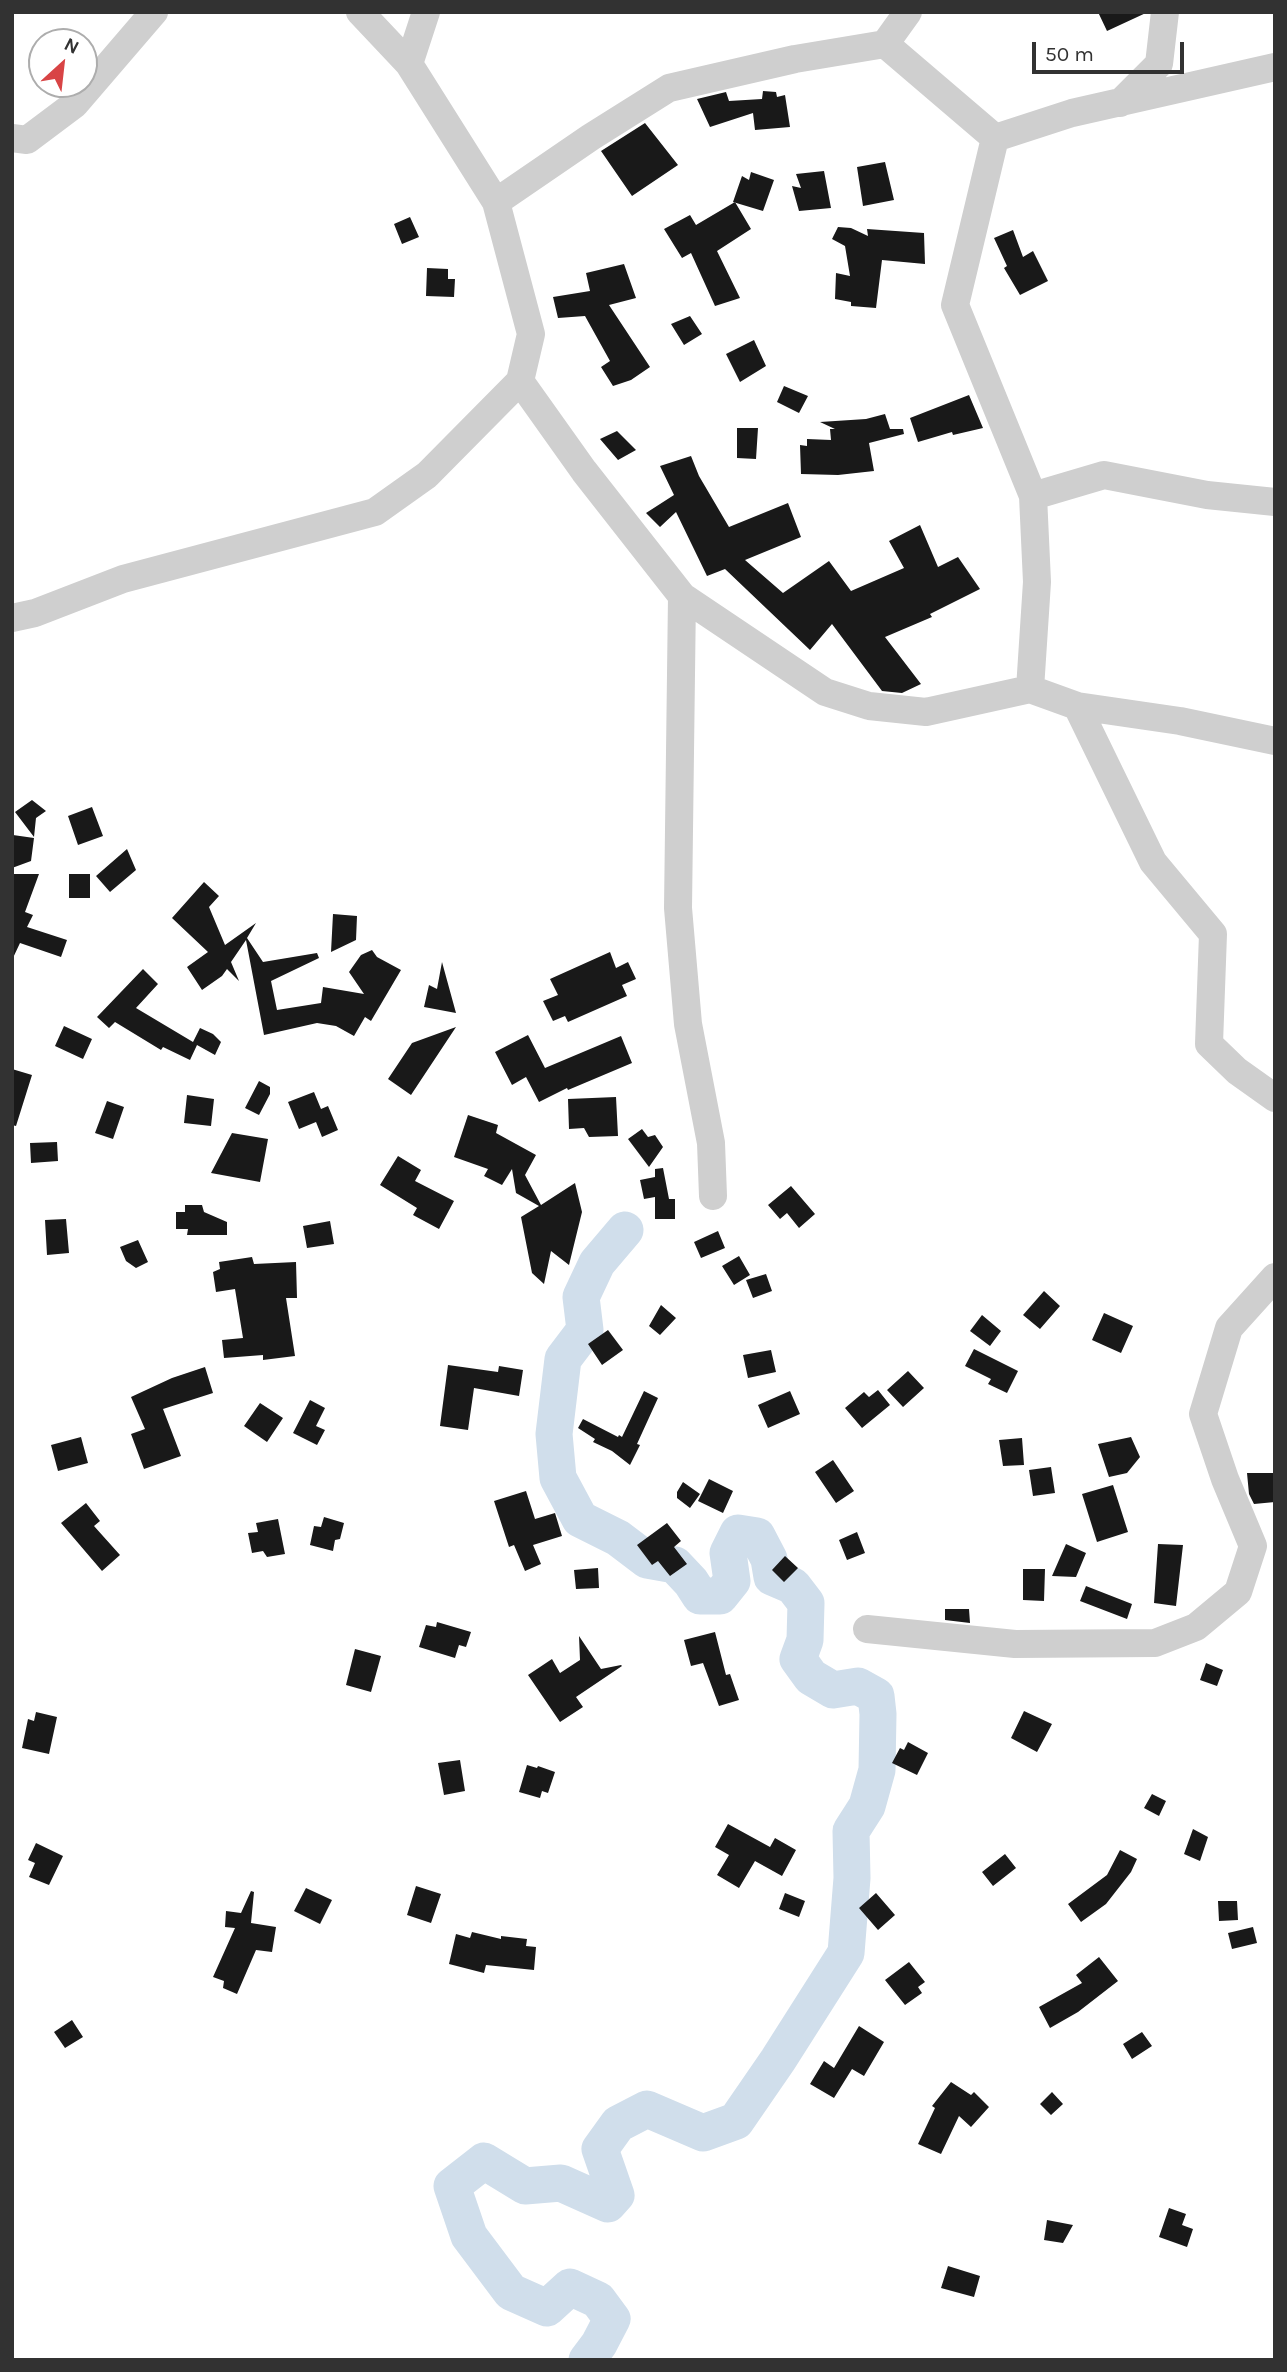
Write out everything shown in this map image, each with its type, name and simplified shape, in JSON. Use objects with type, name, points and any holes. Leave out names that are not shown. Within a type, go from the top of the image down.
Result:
[{"type":"street","points":[[12,138],[27,141],[75,104],[154,12]]},
{"type":"street","points":[[12,618],[36,613],[123,579],[375,512],[427,475],[520,381],[531,334],[496,202],[410,64],[360,12]]},
{"type":"street","points":[[410,64],[426,12]]},
{"type":"street","points":[[496,202],[669,88],[795,60],[885,44],[908,12]]},
{"type":"street","points":[[1120,103],[1159,64],[1165,12]]},
{"type":"street","points":[[885,44],[995,138]]},
{"type":"street","points":[[995,138],[1072,113],[1275,67]]},
{"type":"street","points":[[995,138],[955,305],[1033,496],[1037,582],[1030,689]]},
{"type":"street","points":[[520,381],[583,471],[682,596],[825,692],[869,706],[926,712],[1030,689],[1077,706],[1180,721],[1275,741]]},
{"type":"street","points":[[1033,496],[1104,475],[1207,495],[1275,502]]},
{"type":"street","points":[[682,596],[678,908],[688,1024],[711,1143],[713,1196]]},
{"type":"street","points":[[1077,706],[1153,862],[1213,934],[1209,1044],[1237,1070],[1275,1098]]},
{"type":"street","points":[[867,1629],[1015,1644],[1155,1643],[1196,1627],[1238,1592],[1253,1546],[1225,1479],[1203,1414],[1229,1328],[1275,1277]]},
{"type":"building","points":[[1098,12],[1148,12],[1107,31]]},
{"type":"building","points":[[763,91],[776,92],[777,97],[785,95],[790,127],[755,130],[753,113],[710,127],[697,99],[726,92],[729,101],[762,99]]},
{"type":"building","points":[[645,123],[678,165],[632,196],[601,151]]},
{"type":"building","points":[[885,162],[894,200],[863,206],[857,167]]},
{"type":"building","points":[[824,171],[831,208],[799,211],[792,186],[801,188],[796,174]]},
{"type":"building","points":[[751,172],[774,180],[763,211],[733,202],[742,176],[749,180]]},
{"type":"building","points":[[735,202],[751,229],[717,251],[740,298],[715,306],[691,253],[682,258],[664,229],[690,215],[696,225]]},
{"type":"building","points":[[410,217],[419,237],[402,244],[394,224]]},
{"type":"building","points":[[838,227],[851,228],[868,236],[867,229],[924,233],[925,264],[882,260],[876,308],[851,306],[851,302],[835,299],[836,273],[850,276],[845,246],[832,239]]},
{"type":"building","points":[[1013,230],[1023,257],[1033,251],[1048,281],[1020,295],[1004,268],[1007,266],[994,238]]},
{"type":"building","points":[[624,264],[636,298],[609,305],[650,367],[631,380],[613,386],[601,367],[610,361],[585,316],[558,318],[553,297],[590,291],[586,273]]},
{"type":"building","points":[[427,268],[448,269],[448,279],[455,279],[454,297],[426,296]]},
{"type":"building","points":[[690,316],[702,334],[684,345],[671,324]]},
{"type":"building","points":[[754,340],[766,366],[740,382],[726,354]]},
{"type":"building","points":[[784,386],[808,396],[799,413],[777,402]]},
{"type":"building","points":[[969,395],[983,428],[953,435],[952,432],[918,442],[910,418]]},
{"type":"building","points":[[885,414],[890,429],[903,429],[904,434],[869,443],[874,471],[838,475],[801,474],[800,445],[807,446],[807,439],[831,440],[830,429],[835,429],[820,422],[866,419]]},
{"type":"building","points":[[737,428],[758,428],[756,459],[737,458]]},
{"type":"building","points":[[617,431],[636,450],[618,460],[600,439]]},
{"type":"building","points":[[691,456],[699,476],[729,527],[788,503],[801,537],[745,560],[783,593],[829,561],[851,591],[904,568],[889,541],[920,525],[938,567],[958,557],[980,589],[930,614],[932,617],[885,637],[921,684],[902,693],[882,691],[832,624],[810,650],[725,569],[707,576],[676,512],[660,527],[646,513],[674,495],[660,466]]},
{"type":"building","points":[[32,800],[46,811],[36,818],[34,837],[15,812]]},
{"type":"building","points":[[92,807],[103,836],[78,845],[68,816]]},
{"type":"building","points":[[13,835],[34,838],[31,861],[12,868]]},
{"type":"building","points":[[127,849],[136,870],[110,892],[96,876]]},
{"type":"building","points":[[12,874],[39,874],[25,912],[33,915],[27,927],[67,940],[61,957],[20,943],[12,960]]},
{"type":"building","points":[[69,874],[90,874],[90,898],[69,898]]},
{"type":"building","points":[[204,882],[219,896],[209,907],[225,945],[256,923],[247,938],[263,962],[317,953],[319,958],[271,981],[277,1010],[321,1003],[323,987],[364,994],[349,972],[361,955],[372,950],[377,957],[401,970],[371,1021],[365,1017],[354,1036],[336,1026],[317,1023],[264,1035],[246,940],[231,962],[239,981],[227,969],[222,976],[202,990],[187,967],[208,952],[172,918]]},
{"type":"building","points":[[333,914],[357,916],[356,940],[331,952]]},
{"type":"building","points":[[610,952],[616,968],[628,962],[636,979],[622,985],[627,996],[568,1022],[565,1016],[553,1021],[543,1001],[558,995],[550,979]]},
{"type":"building","points":[[442,962],[456,1013],[424,1007],[429,985],[437,989]]},
{"type":"building","points":[[143,969],[158,984],[136,1008],[193,1042],[200,1028],[213,1034],[221,1042],[215,1055],[197,1045],[190,1060],[163,1047],[161,1050],[115,1022],[109,1028],[97,1017]]},
{"type":"building","points":[[64,1026],[92,1039],[83,1059],[55,1046]]},
{"type":"building","points":[[456,1027],[411,1095],[388,1079],[412,1043]]},
{"type":"building","points":[[528,1035],[545,1068],[621,1036],[632,1063],[539,1102],[526,1077],[512,1085],[495,1052]]},
{"type":"building","points":[[12,1069],[32,1075],[16,1126],[12,1125]]},
{"type":"building","points":[[259,1081],[270,1087],[270,1094],[259,1115],[245,1108]]},
{"type":"building","points":[[314,1092],[321,1109],[328,1106],[338,1130],[322,1137],[316,1122],[299,1129],[288,1102]]},
{"type":"building","points":[[187,1095],[214,1099],[211,1126],[184,1123]]},
{"type":"building","points":[[616,1097],[618,1136],[589,1137],[584,1128],[569,1129],[568,1099]]},
{"type":"building","points":[[107,1101],[124,1107],[113,1139],[95,1133]]},
{"type":"building","points":[[468,1115],[498,1125],[496,1133],[536,1155],[525,1175],[541,1205],[575,1183],[582,1212],[569,1265],[551,1251],[544,1284],[532,1273],[521,1217],[539,1206],[516,1193],[512,1169],[502,1185],[484,1176],[488,1169],[454,1157]]},
{"type":"building","points":[[642,1129],[648,1137],[655,1135],[663,1147],[649,1167],[628,1139]]},
{"type":"building","points":[[232,1133],[268,1139],[260,1182],[211,1173]]},
{"type":"building","points":[[57,1142],[58,1161],[31,1163],[30,1143]]},
{"type":"building","points":[[398,1156],[421,1170],[415,1181],[454,1201],[439,1229],[413,1215],[417,1208],[380,1185]]},
{"type":"building","points":[[663,1168],[669,1199],[675,1199],[675,1219],[655,1219],[655,1197],[644,1199],[640,1180],[655,1177],[655,1169]]},
{"type":"building","points":[[791,1186],[815,1214],[799,1228],[787,1213],[780,1219],[768,1205]]},
{"type":"building","points":[[185,1205],[202,1205],[204,1212],[227,1222],[227,1235],[187,1235],[188,1229],[176,1229],[176,1212],[185,1212]]},
{"type":"building","points":[[66,1219],[69,1253],[47,1255],[45,1220]]},
{"type":"building","points":[[330,1221],[334,1244],[307,1248],[303,1226]]},
{"type":"building","points":[[718,1231],[725,1248],[701,1258],[694,1242]]},
{"type":"building","points":[[138,1240],[148,1262],[136,1268],[126,1261],[120,1247]]},
{"type":"building","points":[[739,1256],[750,1275],[734,1285],[722,1266]]},
{"type":"building","points":[[252,1257],[254,1264],[296,1262],[297,1298],[286,1298],[295,1356],[263,1360],[263,1355],[224,1358],[222,1340],[243,1338],[235,1289],[216,1292],[213,1272],[220,1269],[219,1262]]},
{"type":"building","points":[[766,1274],[772,1291],[753,1298],[746,1280]]},
{"type":"building","points":[[1044,1291],[1060,1306],[1040,1329],[1023,1315]]},
{"type":"building","points":[[661,1305],[676,1318],[660,1335],[649,1326]]},
{"type":"building","points":[[1104,1313],[1133,1326],[1121,1353],[1092,1340]]},
{"type":"building","points":[[982,1315],[1001,1331],[990,1346],[970,1331]]},
{"type":"building","points":[[608,1330],[623,1350],[602,1365],[588,1344]]},
{"type":"building","points":[[974,1349],[1018,1371],[1007,1393],[988,1384],[991,1379],[965,1366]]},
{"type":"building","points":[[771,1350],[776,1372],[748,1378],[743,1355]]},
{"type":"building","points":[[448,1365],[498,1372],[499,1366],[523,1370],[519,1396],[474,1388],[468,1430],[440,1426]]},
{"type":"building","points":[[205,1367],[213,1393],[163,1409],[181,1456],[144,1469],[131,1434],[145,1429],[131,1397],[172,1378]]},
{"type":"building","points":[[908,1371],[924,1388],[903,1407],[887,1390]]},
{"type":"building","points":[[878,1390],[890,1405],[862,1428],[845,1408],[864,1392],[869,1397]]},
{"type":"building","points":[[644,1391],[658,1398],[630,1465],[612,1451],[593,1442],[595,1439],[578,1428],[583,1419],[622,1437]]},
{"type":"building","points":[[790,1391],[800,1414],[768,1428],[758,1405]]},
{"type":"building","points":[[310,1400],[325,1408],[316,1426],[325,1430],[317,1445],[293,1433]]},
{"type":"building","points":[[260,1403],[283,1418],[267,1442],[244,1426]]},
{"type":"building","points":[[81,1437],[88,1463],[58,1471],[51,1445]]},
{"type":"building","points":[[1131,1437],[1140,1457],[1127,1473],[1109,1477],[1098,1444]]},
{"type":"building","points":[[1022,1438],[1024,1465],[1003,1466],[999,1440]]},
{"type":"building","points":[[833,1460],[854,1491],[836,1503],[815,1472]]},
{"type":"building","points":[[1051,1467],[1055,1493],[1033,1496],[1029,1470]]},
{"type":"building","points":[[1247,1473],[1275,1473],[1275,1502],[1254,1504],[1249,1494]]},
{"type":"building","points":[[709,1479],[733,1491],[723,1513],[698,1501]]},
{"type":"building","points":[[683,1482],[700,1494],[690,1508],[677,1498],[677,1492]]},
{"type":"building","points":[[1113,1485],[1128,1532],[1097,1542],[1082,1494]]},
{"type":"building","points":[[526,1491],[535,1519],[555,1513],[562,1536],[533,1545],[541,1564],[525,1571],[514,1545],[509,1547],[494,1501]]},
{"type":"building","points":[[86,1503],[100,1521],[94,1526],[120,1555],[102,1571],[61,1523]]},
{"type":"building","points":[[324,1517],[344,1523],[340,1539],[335,1540],[333,1551],[310,1545],[314,1526],[321,1527]]},
{"type":"building","points":[[278,1519],[285,1554],[267,1557],[263,1551],[252,1553],[248,1533],[258,1532],[256,1523]]},
{"type":"building","points":[[667,1523],[681,1541],[674,1547],[687,1564],[670,1576],[658,1561],[652,1565],[637,1545]]},
{"type":"building","points":[[857,1532],[865,1553],[847,1560],[839,1540]]},
{"type":"building","points":[[1066,1544],[1086,1553],[1076,1577],[1052,1576]]},
{"type":"building","points":[[1158,1544],[1183,1545],[1176,1606],[1154,1603]]},
{"type":"building","points":[[785,1556],[798,1568],[784,1582],[772,1570]]},
{"type":"building","points":[[598,1568],[599,1588],[576,1589],[574,1570]]},
{"type":"building","points":[[1023,1569],[1045,1569],[1044,1601],[1023,1600]]},
{"type":"building","points":[[1086,1586],[1132,1604],[1127,1619],[1080,1601]]},
{"type":"building","points":[[945,1609],[969,1609],[970,1623],[945,1620]]},
{"type":"building","points":[[437,1622],[471,1632],[466,1647],[459,1645],[455,1658],[419,1647],[426,1625],[436,1627]]},
{"type":"building","points":[[715,1632],[726,1675],[730,1674],[739,1700],[719,1706],[703,1663],[691,1666],[684,1640]]},
{"type":"building","points":[[579,1636],[601,1669],[622,1666],[576,1697],[583,1707],[560,1722],[528,1675],[552,1659],[560,1673],[580,1660]]},
{"type":"building","points":[[355,1649],[381,1656],[371,1692],[346,1685]]},
{"type":"building","points":[[1206,1663],[1223,1670],[1217,1686],[1200,1680]]},
{"type":"building","points":[[1024,1711],[1052,1724],[1037,1752],[1011,1738]]},
{"type":"building","points":[[36,1712],[57,1717],[49,1754],[22,1748],[28,1719],[34,1721]]},
{"type":"building","points":[[908,1742],[928,1753],[917,1775],[892,1763],[900,1748],[904,1750]]},
{"type":"building","points":[[460,1760],[465,1791],[444,1795],[438,1763]]},
{"type":"building","points":[[527,1765],[555,1772],[548,1793],[542,1791],[540,1798],[519,1792]]},
{"type":"building","points":[[1152,1794],[1166,1801],[1159,1816],[1144,1808]]},
{"type":"building","points":[[728,1824],[770,1847],[775,1838],[796,1850],[782,1876],[755,1861],[739,1888],[717,1875],[729,1855],[715,1847]]},
{"type":"building","points":[[1193,1829],[1208,1837],[1200,1861],[1184,1854]]},
{"type":"building","points":[[36,1843],[63,1856],[49,1885],[29,1877],[35,1863],[28,1860]]},
{"type":"building","points":[[1120,1850],[1137,1859],[1131,1872],[1106,1904],[1081,1922],[1068,1904],[1107,1875]]},
{"type":"building","points":[[1005,1854],[1016,1868],[993,1886],[982,1872]]},
{"type":"building","points":[[416,1886],[441,1894],[431,1923],[407,1915]]},
{"type":"building","points":[[306,1888],[332,1900],[320,1924],[294,1911]]},
{"type":"building","points":[[251,1891],[254,1892],[251,1923],[276,1927],[272,1952],[256,1950],[237,1994],[223,1988],[224,1981],[213,1977],[235,1928],[225,1927],[226,1911],[241,1913]]},
{"type":"building","points":[[785,1893],[805,1901],[799,1917],[779,1909]]},
{"type":"building","points":[[876,1893],[895,1915],[878,1930],[859,1908]]},
{"type":"building","points":[[1218,1901],[1237,1901],[1238,1920],[1219,1921]]},
{"type":"building","points":[[1253,1927],[1257,1943],[1232,1949],[1228,1933]]},
{"type":"building","points":[[472,1932],[501,1939],[501,1936],[527,1939],[526,1946],[536,1947],[534,1970],[486,1965],[484,1973],[449,1964],[456,1934],[470,1938]]},
{"type":"building","points":[[1099,1957],[1118,1981],[1078,2012],[1050,2028],[1039,2007],[1082,1983],[1076,1975]]},
{"type":"building","points":[[909,1962],[925,1982],[918,1987],[922,1993],[905,2005],[885,1980]]},
{"type":"building","points":[[72,2020],[83,2037],[65,2048],[54,2032]]},
{"type":"building","points":[[859,2026],[884,2042],[864,2076],[852,2069],[834,2098],[810,2084],[824,2061],[834,2068]]},
{"type":"building","points":[[1142,2032],[1152,2046],[1132,2059],[1123,2044]]},
{"type":"building","points":[[951,2082],[971,2095],[974,2092],[989,2107],[971,2127],[959,2116],[941,2154],[918,2144],[935,2108],[932,2106]]},
{"type":"building","points":[[1052,2092],[1063,2104],[1051,2115],[1040,2104]]},
{"type":"building","points":[[1169,2208],[1186,2214],[1182,2225],[1193,2229],[1187,2247],[1159,2237]]},
{"type":"building","points":[[1047,2220],[1073,2225],[1063,2243],[1044,2240]]},
{"type":"building","points":[[948,2266],[980,2276],[974,2297],[941,2288]]},
{"type":"waterway","points":[[587,2360],[612,2319],[598,2300],[570,2287],[547,2308],[511,2292],[469,2236],[452,2186],[484,2161],[525,2186],[561,2183],[608,2204],[616,2195],[600,2149],[618,2124],[647,2109],[703,2133],[736,2121],[846,1953],[852,1878],[851,1831],[867,1806],[877,1770],[876,1696],[858,1686],[833,1690],[811,1677],[798,1659],[805,1640],[806,1603],[793,1586],[772,1577],[769,1559],[757,1536],[738,1533],[728,1553],[732,1581],[720,1596],[700,1596],[675,1565],[647,1560],[618,1538],[580,1519],[558,1478],[554,1434],[563,1359],[585,1330],[581,1297],[597,1263],[625,1230]]}]
